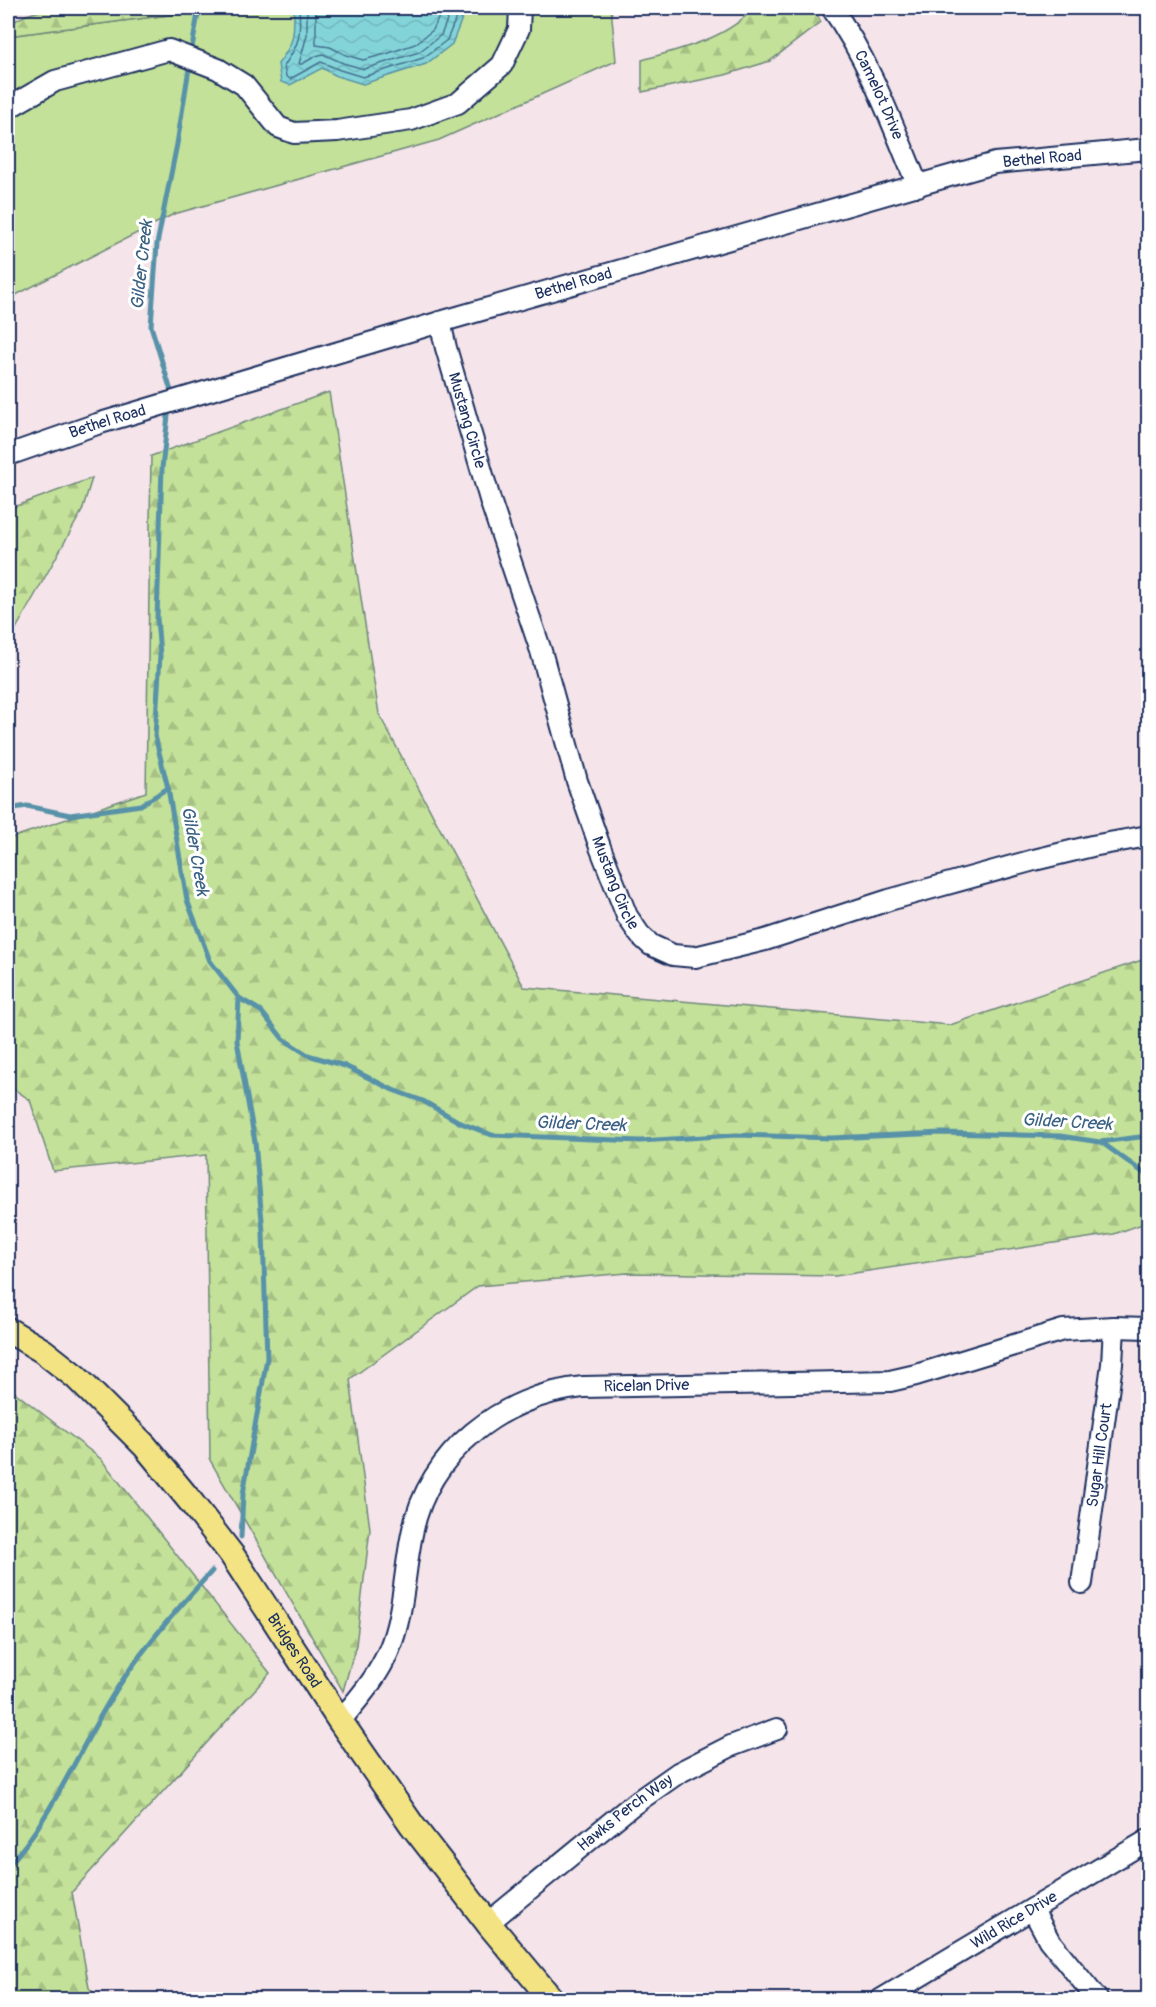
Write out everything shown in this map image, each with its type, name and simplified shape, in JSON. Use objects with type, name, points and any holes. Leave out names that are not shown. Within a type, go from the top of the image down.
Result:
[{"type":"main road","name":"Bridges Road","points":[[8,1330],[43,1351],[76,1377],[145,1446],[191,1502],[232,1555],[340,1721],[412,1825],[488,1923],[552,2000]]},
{"type":"street","points":[[8,108],[55,81],[169,50],[218,69],[244,85],[278,127],[294,134],[337,131],[411,120],[458,103],[502,65],[519,29],[520,8]]},
{"type":"street","name":"Camelot Drive","points":[[832,8],[843,23],[873,79],[918,186]]},
{"type":"street","name":"Bethel Road","points":[[8,455],[159,405],[995,163],[1149,149]]},
{"type":"street","name":"Mustang Circle","points":[[440,322],[488,492],[541,651],[589,814],[627,916],[640,935],[651,945],[673,955],[695,957],[765,940],[889,900],[1034,860],[1092,846],[1149,837]]},
{"type":"street","name":"Ricelan Drive","points":[[340,1721],[368,1686],[389,1650],[398,1619],[414,1522],[430,1484],[445,1461],[465,1439],[486,1422],[511,1407],[550,1392],[583,1387],[890,1381],[916,1376],[1063,1330],[1114,1327],[1149,1328]]},
{"type":"street","name":"Sugar Hill Court","points":[[1082,1583],[1112,1364],[1114,1327]]},
{"type":"street","name":"Hawks Perch Way","points":[[488,1923],[631,1806],[678,1773],[731,1746],[777,1729]]},
{"type":"street","name":"Wild Rice Drive","points":[[880,2000],[1034,1910],[1149,1839]]},
{"type":"street","points":[[1034,1910],[1049,1940],[1098,2000]]},
{"type":"green space","points":[[51,8],[222,8],[8,36],[12,24],[23,16]]},
{"type":"green space","points":[[222,8],[611,8],[616,61],[439,140],[174,214],[8,299],[8,36]]},
{"type":"green space","points":[[753,8],[813,8],[821,22],[770,61],[725,75],[642,92],[642,60],[702,42],[717,35],[743,19]]},
{"type":"green space","points":[[329,392],[379,714],[524,987],[950,1025],[1148,958],[1148,1222],[1114,1234],[835,1276],[627,1273],[478,1286],[350,1379],[370,1529],[356,1645],[343,1691],[210,1460],[206,1155],[53,1171],[30,1100],[8,1085],[8,839],[146,792],[151,456]]},
{"type":"green space","points":[[92,478],[82,511],[8,643],[8,509]]},
{"type":"green space","points":[[8,1387],[101,1459],[270,1673],[72,1892],[89,1988],[100,1999],[8,1999]]},
{"type":"water","points":[[294,8],[466,8],[452,44],[426,64],[363,84],[337,76],[322,68],[290,85],[281,82],[278,64],[288,50],[292,38]]},
{"type":"waterway","name":"Gilder Creek","points":[[191,53],[199,8]]},
{"type":"waterway","name":"Gilder Creek","points":[[171,398],[171,391],[151,326],[157,244],[177,144],[190,62]]},
{"type":"waterway","name":"Gilder Creek","points":[[169,407],[162,468],[157,618],[160,655],[155,736],[168,788],[187,900],[210,961],[239,998],[261,1011],[283,1039],[308,1055],[345,1066],[393,1090],[423,1101],[461,1123],[492,1135],[640,1141],[736,1135],[831,1138],[942,1133],[1060,1136],[1100,1142],[1148,1136]]},
{"type":"waterway","points":[[8,809],[27,806],[70,815],[141,805],[168,788]]},
{"type":"waterway","points":[[239,998],[237,1041],[255,1142],[263,1232],[267,1358],[243,1494],[241,1537]]},
{"type":"waterway","points":[[1101,1142],[1148,1176]]},
{"type":"waterway","points":[[8,1866],[40,1824],[106,1706],[130,1669],[212,1571]]}]
